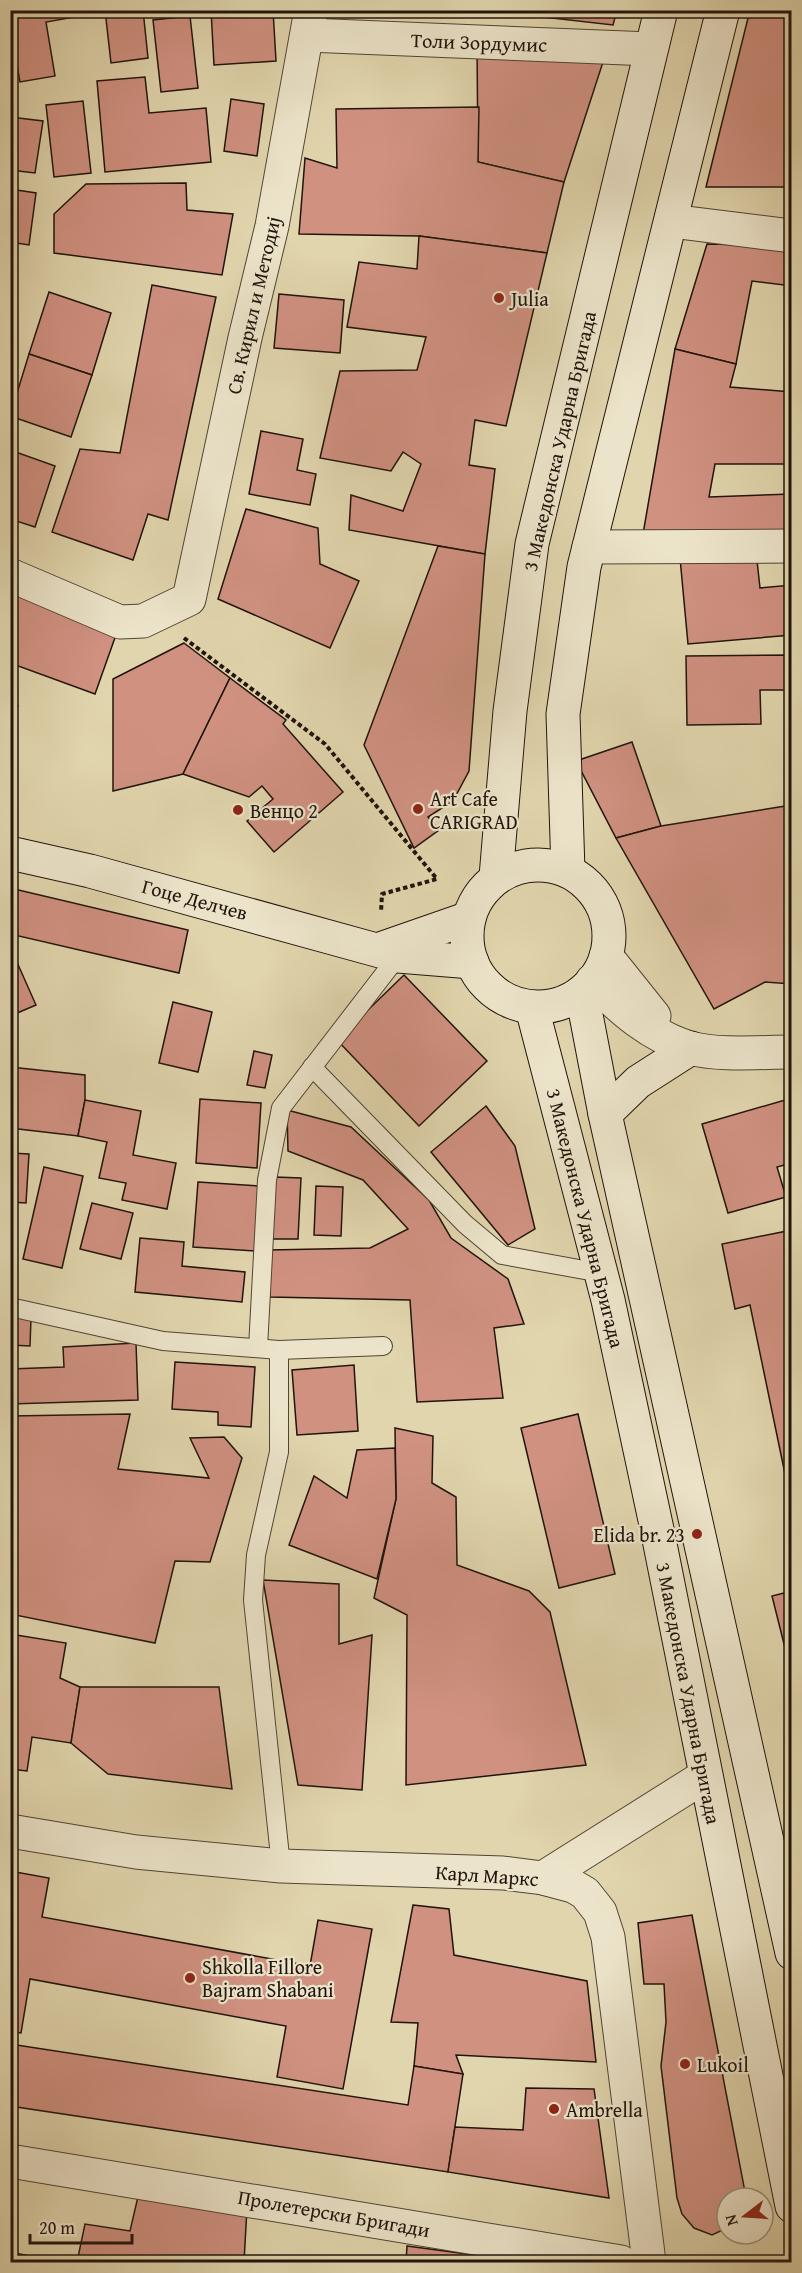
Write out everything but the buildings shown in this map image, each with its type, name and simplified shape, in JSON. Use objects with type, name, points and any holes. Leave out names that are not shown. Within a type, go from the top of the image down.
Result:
[{"type":"street","name":"3 Македонска Ударна Бригада","points":[[496,877],[510,711],[532,544],[661,10]]},
{"type":"street","points":[[568,871],[563,714],[589,547],[723,10]]},
{"type":"street","name":"Толи Зордумис","points":[[309,23],[651,49]]},
{"type":"street","name":"Св. Кирил и Методиј","points":[[154,616],[189,599],[272,225],[309,23]]},
{"type":"street","points":[[671,220],[792,236]]},
{"type":"street","points":[[589,547],[792,546]]},
{"type":"street","points":[[10,576],[120,622],[143,621],[154,616]]},
{"type":"street","name":"Гоце Делчев","points":[[10,853],[90,871],[389,952],[472,962]]},
{"type":"street","name":"3 Македонска Ударна Бригада","points":[[792,1953],[605,1114],[594,977],[608,922],[594,892],[568,871],[544,864],[519,867],[496,877],[479,895],[469,918],[467,940],[472,962],[491,989],[532,1008],[601,1273],[658,1534],[792,2206]]},
{"type":"street","points":[[389,952],[469,918]]},
{"type":"street","points":[[532,1008],[559,1004],[594,977],[627,1015],[650,1030],[683,1044],[792,1053]]},
{"type":"street","points":[[605,1114],[683,1044]]},
{"type":"street","points":[[543,1878],[705,1776]]},
{"type":"street","name":"Карл Маркс","points":[[10,1831],[136,1852],[281,1866],[503,1873],[543,1878],[573,1886],[585,1893],[600,1912],[608,1937],[649,2262]]},
{"type":"street","name":"Пролетерски Бригади","points":[[10,2161],[621,2262]]},
{"type":"lane","points":[[258,1348],[267,1180],[281,1108],[312,1067],[389,952]]},
{"type":"lane","points":[[312,1067],[465,1224],[502,1255],[601,1273]]},
{"type":"lane","points":[[10,1307],[163,1341],[279,1350],[382,1346]]},
{"type":"lane","points":[[279,1350],[279,1452],[256,1555],[253,1600],[281,1866]]},
{"type":"path","points":[[154,616],[325,744],[437,879],[382,894],[389,952]]},
{"type":"place","name":"Julia","points":[[499,298]]},
{"type":"place","name":"Art Cafe CARIGRAD","points":[[418,809]]},
{"type":"place","name":"Венцо 2","points":[[238,810]]},
{"type":"place","name":"Elida br. 23","points":[[697,1534]]},
{"type":"place","name":"Shkolla Fillore Bajram Shabani","points":[[190,1978]]},
{"type":"place","name":"Lukoil","points":[[685,2064]]},
{"type":"place","name":"Ambrella","points":[[554,2109]]}]
